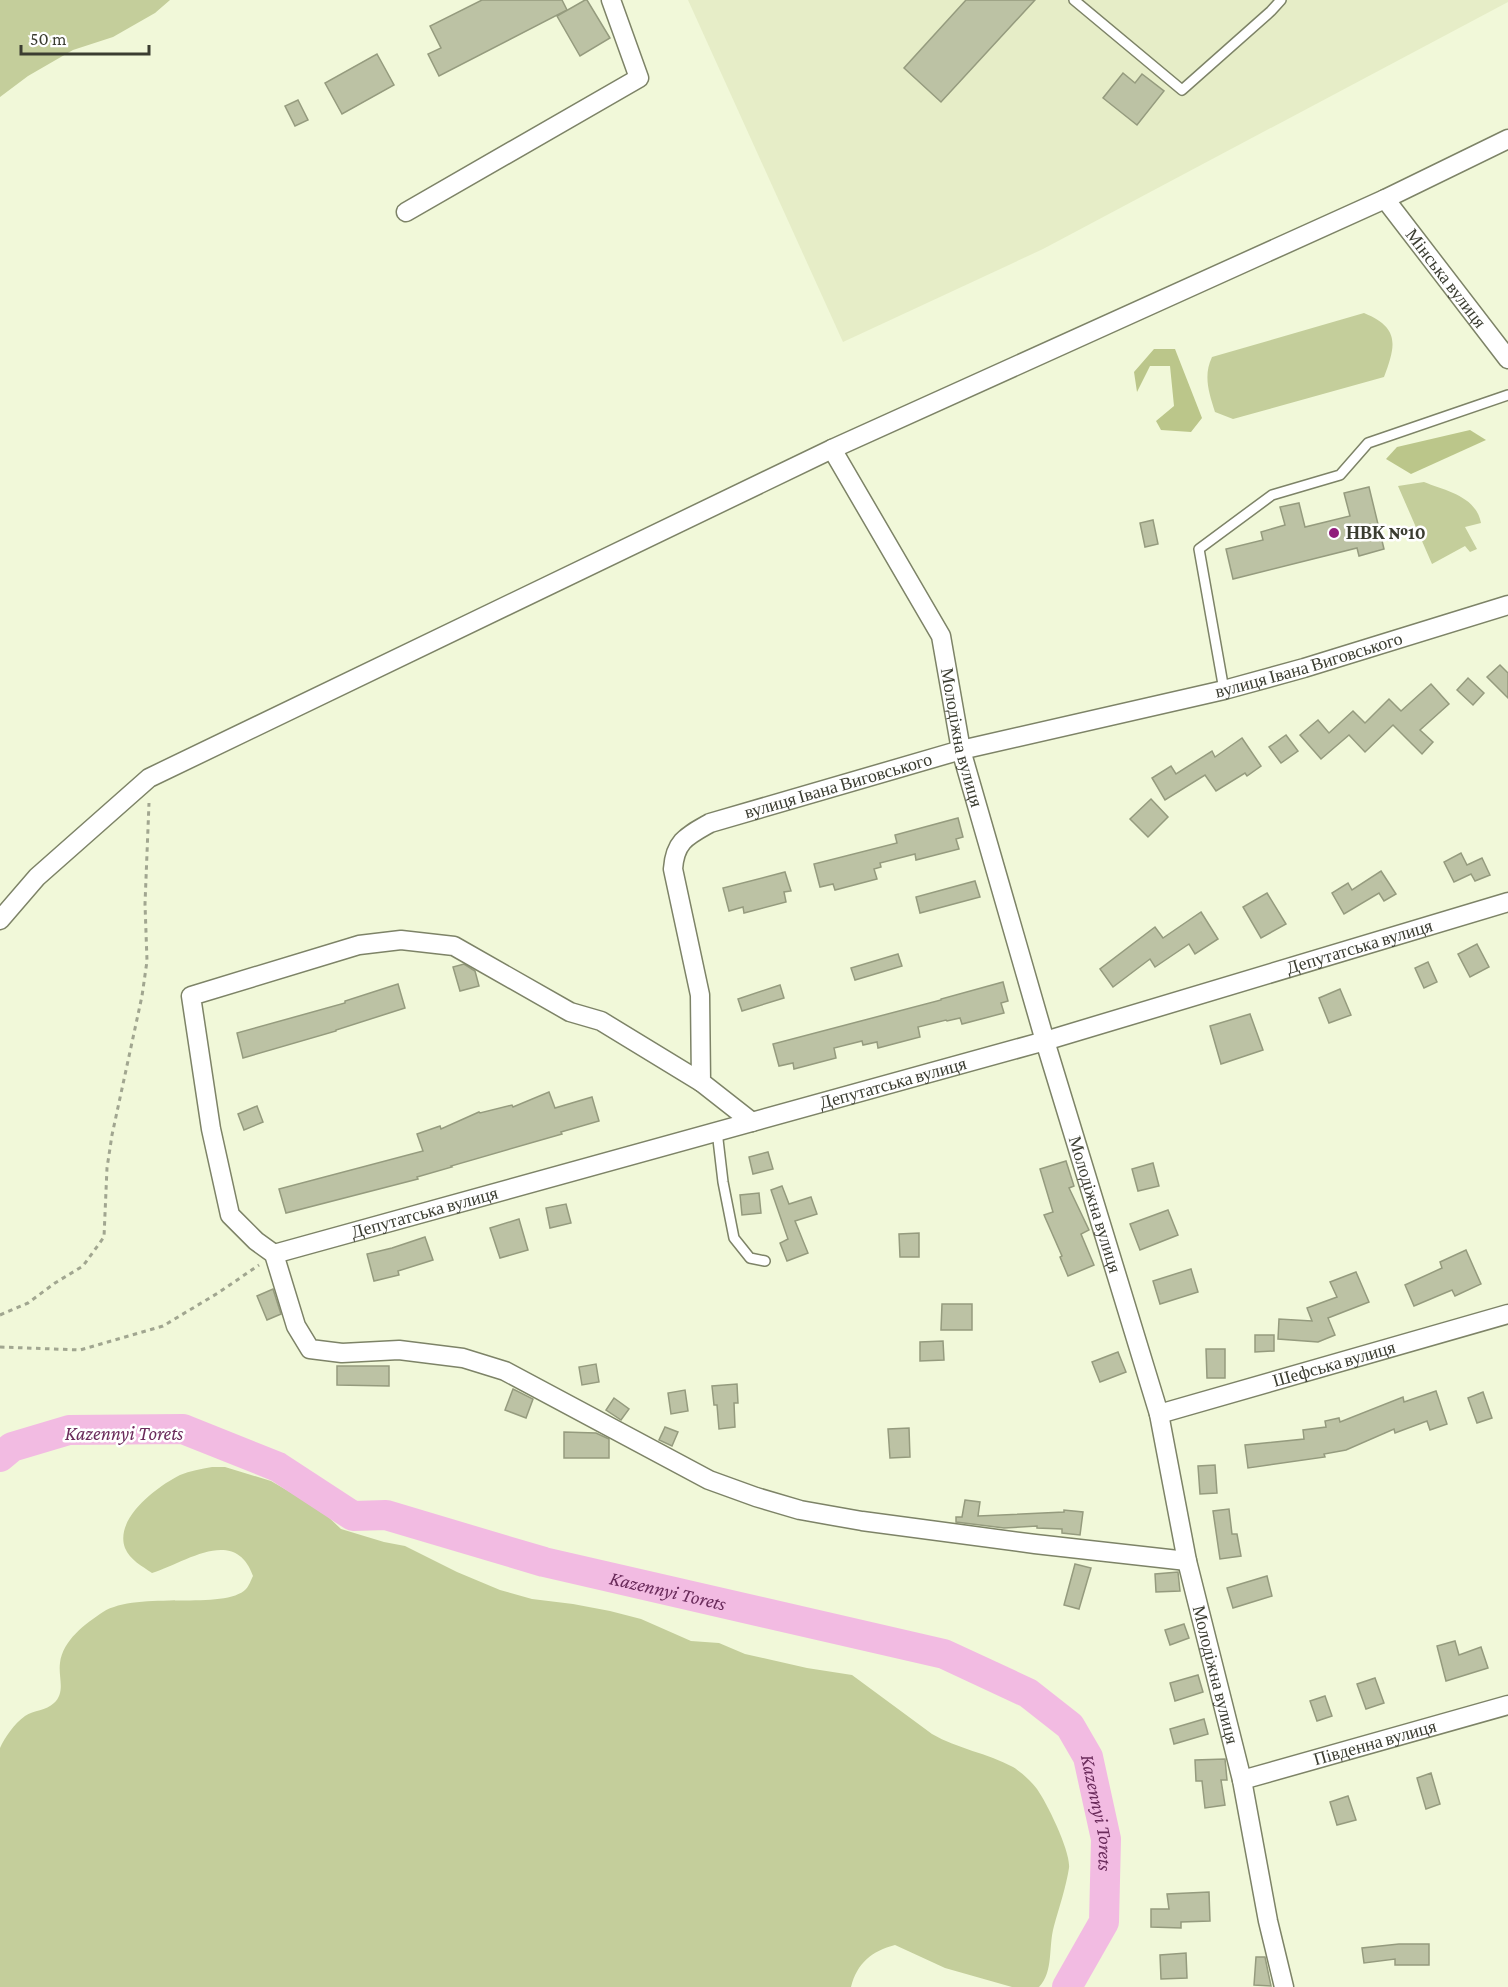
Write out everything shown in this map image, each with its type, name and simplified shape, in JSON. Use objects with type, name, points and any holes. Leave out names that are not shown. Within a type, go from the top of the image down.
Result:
[{"type":"street","points":[[406,212],[639,78],[611,0]]},
{"type":"street","points":[[0,920],[37,877],[149,778],[832,449],[1385,199],[1508,139]]},
{"type":"street","name":"Мінська вулиця","points":[[1385,199],[1508,359]]},
{"type":"street","name":"Молодіжна вулиця","points":[[832,449],[941,636],[961,750],[1045,1041],[1159,1414],[1187,1561],[1242,1780],[1268,1921],[1284,1987]]},
{"type":"street","name":"вулиця Івана Виговського","points":[[701,1082],[700,995],[673,869],[675,853],[689,835],[710,823],[961,750],[1224,690],[1304,668],[1508,605]]},
{"type":"street","name":"Депутатська вулиця","points":[[274,1254],[1045,1041],[1508,902]]},
{"type":"street","points":[[752,1122],[701,1082],[601,1021],[570,1012],[454,946],[401,940],[359,945],[190,996],[211,1129],[230,1215],[256,1241],[274,1254],[296,1326],[309,1348],[342,1353],[399,1350],[463,1358],[505,1371],[709,1480],[800,1510],[862,1521],[1024,1543],[1187,1561]]},
{"type":"street","name":"Шефська вулиця","points":[[1159,1414],[1508,1314]]},
{"type":"street","name":"Південна вулиця","points":[[1242,1780],[1508,1705]]},
{"type":"lane","points":[[1074,0],[1182,90],[1281,0]]},
{"type":"lane","points":[[1224,690],[1199,549],[1272,495],[1340,475],[1368,443],[1508,394]]},
{"type":"lane","points":[[717,1131],[723,1182],[734,1238],[750,1258],[765,1261]]},
{"type":"path","points":[[0,1315],[28,1303],[55,1282],[83,1266],[104,1237],[107,1168],[112,1134],[142,996],[147,961],[145,904],[149,778]]},
{"type":"path","points":[[0,1347],[80,1350],[163,1326],[218,1293],[274,1254]]},
{"type":"shaded area","points":[[0,0],[170,0],[155,13],[113,37],[73,50],[28,76],[0,97]]},
{"type":"shaded area","points":[[688,0],[1508,0],[1508,2],[1043,249],[843,342]]},
{"type":"shaded area","points":[[1364,313],[1384,325],[1392,339],[1391,356],[1384,377],[1233,419],[1215,412],[1207,378],[1212,357]]},
{"type":"shaded area","points":[[1154,349],[1175,349],[1202,418],[1191,432],[1161,430],[1156,421],[1174,406],[1170,366],[1150,366],[1137,392],[1134,372]]},
{"type":"shaded area","points":[[1470,430],[1486,440],[1411,474],[1386,459],[1397,447]]},
{"type":"shaded area","points":[[1424,482],[1459,496],[1473,506],[1481,523],[1465,527],[1477,549],[1470,552],[1465,546],[1432,564],[1398,486]]},
{"type":"shaded area","points":[[212,1467],[225,1467],[271,1481],[321,1510],[341,1529],[405,1546],[500,1590],[532,1599],[610,1611],[641,1619],[691,1641],[719,1643],[745,1654],[852,1675],[932,1734],[1013,1767],[1037,1789],[1058,1828],[1069,1861],[1068,1875],[1052,1934],[1049,1966],[1044,1981],[1039,1987],[1012,1987],[945,1968],[895,1945],[867,1959],[857,1971],[851,1987],[0,1987],[0,1748],[4,1739],[21,1719],[47,1708],[58,1699],[61,1689],[60,1663],[65,1647],[82,1627],[103,1612],[137,1602],[220,1599],[235,1595],[247,1588],[253,1576],[245,1561],[234,1553],[222,1550],[208,1552],[152,1573],[133,1559],[125,1548],[123,1537],[126,1525],[140,1504],[180,1475]]},
{"type":"building","points":[[482,0],[562,0],[567,10],[439,76],[428,54],[441,48],[430,26]]},
{"type":"building","points":[[585,0],[610,38],[580,56],[557,16]]},
{"type":"building","points":[[966,0],[1035,0],[941,102],[904,68]]},
{"type":"building","points":[[377,54],[394,85],[342,114],[325,83]]},
{"type":"building","points":[[1123,73],[1135,83],[1142,74],[1164,91],[1137,125],[1103,98]]},
{"type":"building","points":[[298,100],[308,120],[295,126],[285,106]]},
{"type":"building","name":"НВК №10","points":[[1369,487],[1384,549],[1359,556],[1357,548],[1233,579],[1226,549],[1263,540],[1261,532],[1285,525],[1280,507],[1299,503],[1305,527],[1350,516],[1344,493]]},
{"type":"building","points":[[1153,520],[1158,544],[1145,547],[1140,523]]},
{"type":"building","points":[[1500,665],[1508,673],[1508,698],[1487,677]]},
{"type":"building","points":[[1468,678],[1484,693],[1473,705],[1457,690]]},
{"type":"building","points":[[1431,684],[1449,704],[1420,730],[1433,742],[1422,754],[1393,725],[1365,752],[1349,735],[1321,759],[1300,735],[1318,720],[1329,733],[1353,711],[1365,723],[1389,699],[1401,711]]},
{"type":"building","points":[[1286,735],[1298,751],[1281,763],[1269,747]]},
{"type":"building","points":[[1242,738],[1261,766],[1247,776],[1245,773],[1216,791],[1205,775],[1165,800],[1152,778],[1171,766],[1176,774],[1212,751],[1215,757]]},
{"type":"building","points":[[1151,799],[1168,817],[1148,837],[1130,819]]},
{"type":"building","points":[[958,818],[963,837],[956,839],[959,849],[916,860],[915,854],[880,863],[881,867],[874,869],[877,879],[835,890],[833,884],[820,887],[814,864],[897,843],[895,835]]},
{"type":"building","points":[[1461,853],[1467,865],[1482,858],[1490,875],[1475,881],[1471,874],[1454,882],[1444,862]]},
{"type":"building","points":[[1381,871],[1396,894],[1384,901],[1379,893],[1344,914],[1332,893],[1348,883],[1352,890]]},
{"type":"building","points":[[785,872],[791,891],[784,892],[786,902],[744,913],[743,907],[729,911],[723,888]]},
{"type":"building","points":[[975,881],[980,897],[920,913],[916,897]]},
{"type":"building","points":[[1267,893],[1286,924],[1261,938],[1243,907]]},
{"type":"building","points":[[1201,912],[1218,939],[1195,954],[1189,944],[1155,967],[1150,959],[1113,987],[1100,969],[1155,927],[1163,938]]},
{"type":"building","points":[[1477,944],[1489,967],[1470,977],[1458,954]]},
{"type":"building","points":[[898,954],[902,966],[855,980],[851,968]]},
{"type":"building","points":[[1428,962],[1437,982],[1424,988],[1415,968]]},
{"type":"building","points":[[464,964],[475,971],[479,986],[460,991],[453,967]]},
{"type":"building","points":[[1003,982],[1008,1001],[1001,1003],[1004,1013],[962,1024],[960,1018],[946,1020],[918,1027],[920,1037],[878,1048],[877,1042],[863,1045],[862,1041],[834,1048],[836,1058],[794,1069],[793,1063],[779,1066],[773,1044]]},
{"type":"building","points":[[398,984],[405,1008],[243,1058],[237,1033],[345,1003],[345,1001]]},
{"type":"building","points":[[780,985],[784,998],[742,1011],[738,999]]},
{"type":"building","points":[[1340,989],[1351,1015],[1329,1023],[1319,998]]},
{"type":"building","points":[[1250,1014],[1263,1050],[1221,1064],[1210,1026]]},
{"type":"building","points":[[549,1092],[555,1108],[592,1097],[599,1121],[451,1166],[417,1177],[418,1179],[286,1213],[279,1189],[423,1151],[417,1134],[440,1126],[441,1129],[479,1112],[512,1105],[513,1107]]},
{"type":"building","points":[[257,1106],[263,1122],[244,1130],[238,1114]]},
{"type":"building","points":[[768,1152],[773,1169],[753,1174],[749,1157]]},
{"type":"building","points":[[1066,1161],[1074,1186],[1069,1188],[1089,1230],[1081,1234],[1094,1265],[1068,1276],[1044,1215],[1053,1212],[1040,1169]]},
{"type":"building","points":[[1153,1163],[1159,1186],[1138,1191],[1132,1169]]},
{"type":"building","points":[[782,1186],[789,1204],[811,1197],[817,1214],[795,1221],[808,1253],[787,1261],[780,1243],[788,1239],[771,1190]]},
{"type":"building","points":[[759,1193],[761,1213],[742,1215],[740,1195]]},
{"type":"building","points":[[566,1204],[571,1223],[550,1228],[546,1208]]},
{"type":"building","points":[[1168,1210],[1178,1235],[1140,1250],[1130,1224]]},
{"type":"building","points":[[519,1219],[528,1250],[500,1258],[490,1228]]},
{"type":"building","points":[[919,1233],[919,1257],[900,1257],[899,1234]]},
{"type":"building","points":[[425,1237],[433,1260],[398,1271],[399,1275],[374,1281],[367,1254]]},
{"type":"building","points":[[1466,1250],[1481,1284],[1455,1296],[1452,1290],[1414,1306],[1405,1285],[1442,1268],[1440,1262]]},
{"type":"building","points":[[1191,1269],[1198,1292],[1160,1304],[1153,1281]]},
{"type":"building","points":[[1356,1272],[1369,1302],[1328,1318],[1335,1335],[1318,1342],[1278,1339],[1279,1319],[1312,1321],[1307,1308],[1337,1297],[1330,1282]]},
{"type":"building","points":[[273,1289],[281,1314],[267,1320],[257,1296]]},
{"type":"building","points":[[942,1304],[972,1304],[972,1330],[941,1330]]},
{"type":"building","points":[[1255,1335],[1274,1335],[1274,1351],[1255,1352]]},
{"type":"building","points":[[943,1341],[944,1360],[920,1361],[920,1342]]},
{"type":"building","points":[[1206,1349],[1225,1349],[1225,1378],[1207,1378]]},
{"type":"building","points":[[1118,1352],[1126,1372],[1100,1382],[1092,1362]]},
{"type":"building","points":[[596,1364],[599,1382],[582,1385],[579,1367]]},
{"type":"building","points":[[337,1366],[389,1366],[389,1386],[337,1385]]},
{"type":"building","points":[[737,1384],[738,1403],[734,1403],[735,1427],[719,1429],[717,1405],[714,1405],[712,1386]]},
{"type":"building","points":[[513,1389],[533,1399],[526,1418],[505,1410]]},
{"type":"building","points":[[685,1390],[688,1411],[671,1414],[668,1393]]},
{"type":"building","points":[[1436,1391],[1447,1424],[1430,1430],[1427,1421],[1395,1433],[1394,1429],[1346,1450],[1324,1454],[1325,1457],[1248,1468],[1245,1445],[1304,1439],[1303,1430],[1326,1427],[1325,1421],[1339,1418],[1340,1422],[1403,1397],[1404,1402]]},
{"type":"building","points":[[1483,1392],[1492,1418],[1477,1423],[1468,1398]]},
{"type":"building","points":[[614,1398],[629,1409],[621,1420],[606,1410]]},
{"type":"building","points":[[665,1427],[678,1432],[672,1446],[659,1440]]},
{"type":"building","points":[[909,1428],[910,1457],[890,1458],[888,1429]]},
{"type":"building","points":[[564,1432],[596,1433],[609,1439],[609,1458],[564,1458]]},
{"type":"building","points":[[1215,1465],[1217,1493],[1200,1494],[1198,1466]]},
{"type":"building","points":[[965,1500],[980,1502],[978,1516],[1064,1512],[1064,1510],[1083,1512],[1080,1535],[1062,1533],[1062,1529],[1037,1528],[1037,1526],[1004,1528],[956,1522],[956,1517],[962,1517]]},
{"type":"building","points":[[1229,1509],[1232,1534],[1237,1534],[1241,1556],[1220,1559],[1213,1511]]},
{"type":"building","points":[[1075,1564],[1091,1568],[1079,1609],[1064,1605]]},
{"type":"building","points":[[1178,1572],[1180,1591],[1156,1592],[1155,1574]]},
{"type":"building","points":[[1267,1576],[1272,1596],[1233,1608],[1227,1588]]},
{"type":"building","points":[[1184,1624],[1189,1638],[1170,1645],[1165,1630]]},
{"type":"building","points":[[1455,1641],[1459,1655],[1481,1647],[1488,1668],[1446,1681],[1437,1646]]},
{"type":"building","points":[[1198,1675],[1203,1692],[1175,1701],[1170,1683]]},
{"type":"building","points":[[1375,1678],[1384,1703],[1366,1709],[1357,1684]]},
{"type":"building","points":[[1325,1696],[1332,1716],[1317,1721],[1310,1701]]},
{"type":"building","points":[[1204,1719],[1208,1734],[1174,1744],[1170,1729]]},
{"type":"building","points":[[1225,1759],[1227,1780],[1221,1780],[1225,1805],[1205,1808],[1202,1781],[1196,1781],[1195,1760]]},
{"type":"building","points":[[1431,1773],[1440,1804],[1426,1809],[1417,1778]]},
{"type":"building","points":[[1348,1796],[1356,1820],[1337,1825],[1330,1802]]},
{"type":"building","points":[[1209,1892],[1210,1921],[1181,1922],[1181,1928],[1151,1927],[1151,1909],[1169,1909],[1167,1894]]},
{"type":"building","points":[[1429,1944],[1429,1965],[1395,1965],[1395,1959],[1364,1963],[1362,1948]]},
{"type":"building","points":[[1186,1953],[1187,1978],[1161,1979],[1160,1955]]},
{"type":"building","points":[[1256,1957],[1265,1957],[1271,1986],[1254,1985]]},
{"type":"waterway","name":"Kazennyi Torets","points":[[0,1457],[12,1447],[69,1430],[183,1429],[278,1467],[353,1516],[386,1515],[544,1562],[944,1654],[1028,1693],[1070,1726],[1088,1757],[1106,1839],[1104,1922],[1067,1987]]},
{"type":"place","name":"НВК №10","points":[[1334,533]]}]
